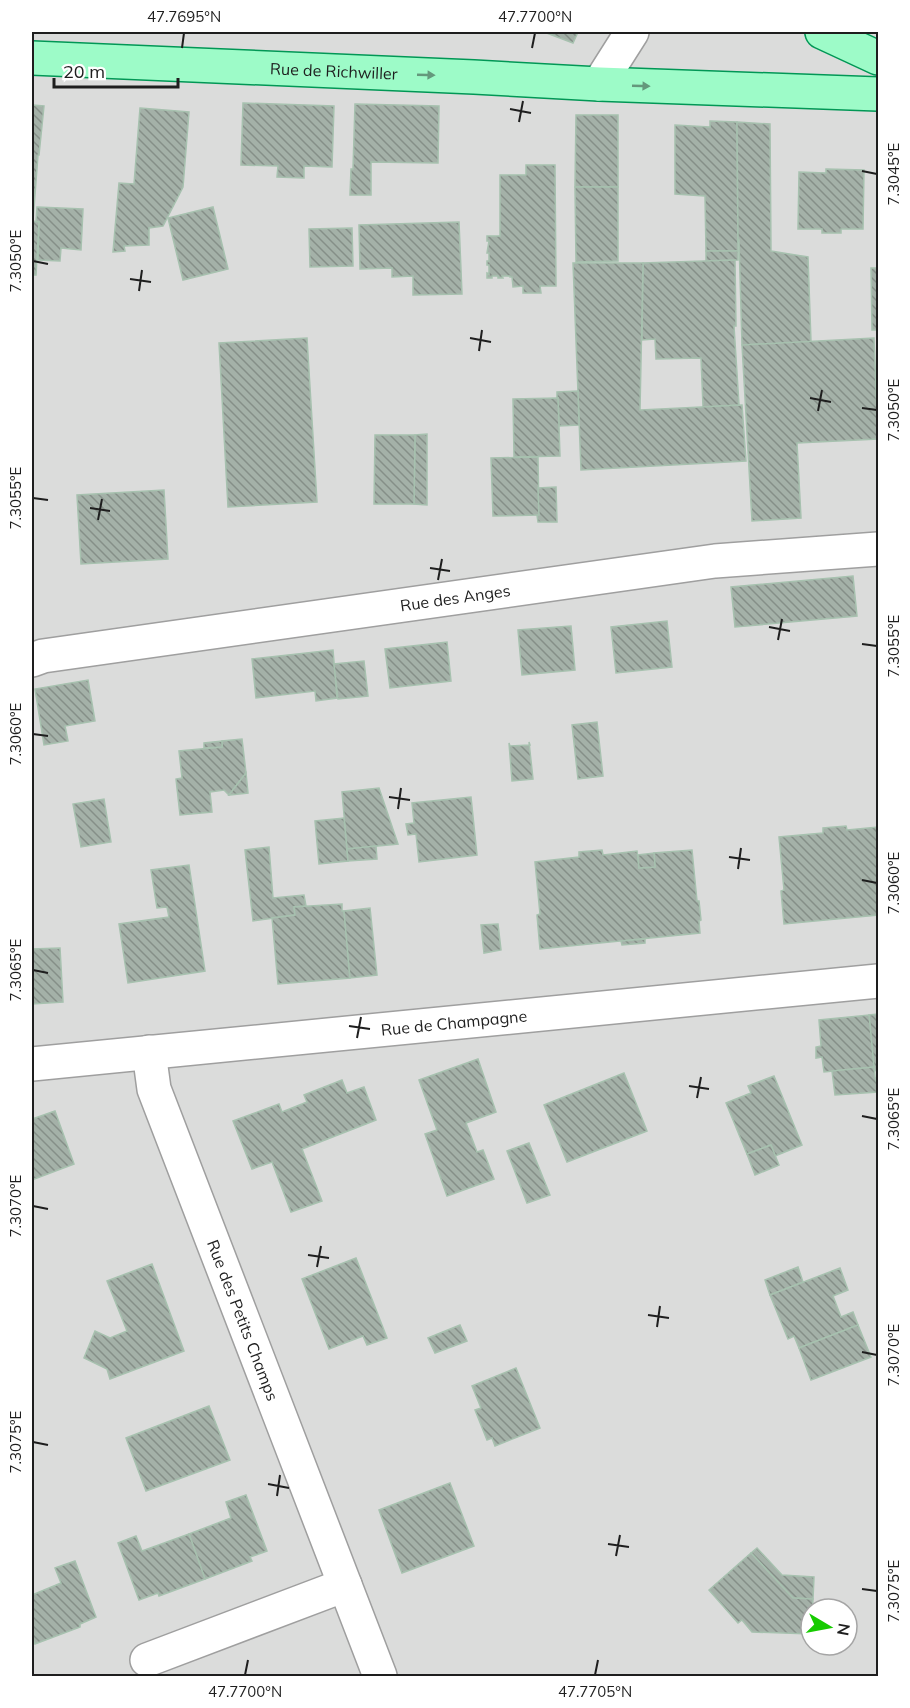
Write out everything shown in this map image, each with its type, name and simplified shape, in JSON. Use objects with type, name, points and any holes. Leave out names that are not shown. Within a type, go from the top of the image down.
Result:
[{"type":"main road","points":[[822,32],[877,50]]},
{"type":"main road","name":"Rue de Richwiller","points":[[32,58],[599,84],[879,94]]},
{"type":"street","points":[[599,84],[632,32]]},
{"type":"street","name":"Rue des Anges","points":[[32,660],[43,656],[715,561],[879,549]]},
{"type":"street","name":"Rue de Champagne","points":[[32,1064],[879,981]]},
{"type":"street","name":"Rue des Petits Champs","points":[[149,1052],[154,1089],[380,1677]]},
{"type":"street","points":[[147,1660],[345,1585]]},
{"type":"shaded area","points":[[32,32],[878,32],[878,1676],[32,1676]]},
{"type":"building","points":[[544,32],[578,32],[573,43]]},
{"type":"building","points":[[243,103],[334,106],[332,167],[304,166],[304,178],[277,177],[278,166],[241,165]]},
{"type":"building","points":[[355,104],[439,106],[438,163],[371,162],[371,195],[350,195]]},
{"type":"building","points":[[32,105],[44,106],[33,221],[32,221]]},
{"type":"building","points":[[140,108],[189,112],[183,187],[163,226],[149,228],[149,245],[124,246],[125,251],[113,252],[119,183],[134,184]]},
{"type":"building","points":[[576,115],[618,115],[618,187],[575,187]]},
{"type":"building","points":[[710,121],[737,122],[738,251],[706,251],[705,196],[675,194],[675,125],[710,127]]},
{"type":"building","points":[[737,122],[770,124],[771,251],[808,257],[811,342],[742,345]]},
{"type":"building","points":[[526,165],[555,165],[556,286],[540,286],[541,293],[523,293],[523,286],[513,287],[510,276],[487,278],[489,241],[487,241],[487,236],[500,236],[500,175],[526,175]]},
{"type":"building","points":[[826,169],[864,170],[863,229],[841,229],[841,233],[822,233],[822,229],[798,229],[799,172],[826,173]]},
{"type":"building","points":[[575,187],[618,187],[618,261],[576,262]]},
{"type":"building","points":[[37,207],[83,209],[81,250],[61,248],[60,261],[38,260]]},
{"type":"building","points":[[213,207],[228,269],[183,280],[168,218]]},
{"type":"building","points":[[32,221],[39,222],[36,275],[32,275]]},
{"type":"building","points":[[459,222],[462,294],[413,295],[413,276],[392,277],[392,268],[360,269],[359,225]]},
{"type":"building","points":[[352,228],[353,266],[310,267],[309,229]]},
{"type":"building","points":[[706,251],[738,251],[738,260],[706,261]]},
{"type":"building","points":[[735,260],[736,326],[734,326],[739,405],[703,407],[701,358],[656,359],[655,339],[642,340],[643,263]]},
{"type":"building","points":[[573,263],[643,263],[640,410],[742,405],[746,461],[581,470]]},
{"type":"building","points":[[871,268],[878,268],[878,330],[872,330]]},
{"type":"building","points":[[307,338],[317,502],[228,507],[219,343]]},
{"type":"building","points":[[874,338],[878,439],[797,443],[801,518],[752,521],[742,345]]},
{"type":"building","points":[[578,391],[579,425],[559,426],[557,392]]},
{"type":"building","points":[[558,398],[560,456],[514,457],[513,399]]},
{"type":"building","points":[[427,434],[427,505],[414,504],[415,435]]},
{"type":"building","points":[[375,435],[415,435],[414,504],[374,504]]},
{"type":"building","points":[[538,457],[539,515],[493,516],[491,458]]},
{"type":"building","points":[[556,487],[557,522],[538,522],[538,488]]},
{"type":"building","points":[[164,490],[168,559],[81,564],[77,495]]},
{"type":"building","points":[[853,576],[857,616],[735,627],[731,587]]},
{"type":"building","points":[[667,621],[672,667],[616,673],[611,627]]},
{"type":"building","points":[[571,626],[575,670],[522,675],[518,630]]},
{"type":"building","points":[[447,642],[451,681],[390,688],[385,649]]},
{"type":"building","points":[[333,650],[337,698],[316,701],[315,691],[256,698],[252,659]]},
{"type":"building","points":[[364,661],[368,696],[338,699],[334,664]]},
{"type":"building","points":[[88,680],[95,721],[65,726],[68,741],[44,745],[35,689]]},
{"type":"building","points":[[597,722],[603,776],[578,779],[572,725]]},
{"type":"building","points":[[242,739],[246,773],[229,795],[224,790],[210,792],[212,812],[180,815],[176,779],[182,778],[179,751],[222,747],[222,741]]},
{"type":"building","points":[[222,741],[222,747],[204,748],[204,743]]},
{"type":"building","points":[[509,743],[510,746],[529,745],[533,779],[512,781]]},
{"type":"building","points":[[246,773],[248,793],[229,795]]},
{"type":"building","points":[[379,788],[398,844],[347,849],[342,792]]},
{"type":"building","points":[[471,797],[477,855],[419,862],[416,834],[408,835],[406,824],[414,823],[412,803]]},
{"type":"building","points":[[104,799],[111,842],[81,847],[73,804]]},
{"type":"building","points":[[344,818],[348,861],[319,864],[315,821]]},
{"type":"building","points":[[846,826],[847,830],[878,827],[878,915],[784,924],[781,891],[784,890],[779,837],[823,833],[823,828]]},
{"type":"building","points":[[376,846],[377,859],[348,861],[347,849]]},
{"type":"building","points":[[269,847],[273,898],[304,895],[306,906],[294,907],[295,915],[253,921],[245,850]]},
{"type":"building","points":[[602,850],[603,855],[637,851],[639,868],[655,867],[654,853],[692,850],[701,920],[699,921],[700,933],[540,949],[537,915],[540,914],[535,862],[579,857],[579,852]]},
{"type":"building","points":[[654,853],[655,867],[639,868],[638,855]]},
{"type":"building","points":[[189,865],[205,971],[128,983],[119,924],[169,917],[167,907],[157,908],[151,870]]},
{"type":"building","points":[[342,904],[350,978],[278,984],[272,918],[295,915],[294,907]]},
{"type":"building","points":[[370,908],[377,975],[350,978],[344,911]]},
{"type":"building","points":[[498,924],[501,950],[484,953],[481,925]]},
{"type":"building","points":[[645,939],[645,943],[622,945],[621,941]]},
{"type":"building","points":[[60,948],[63,1002],[32,1004],[32,949]]},
{"type":"building","points":[[878,1014],[878,1070],[874,1071],[869,1015]]},
{"type":"building","points":[[869,1015],[874,1067],[824,1072],[822,1057],[816,1058],[816,1047],[821,1046],[819,1020]]},
{"type":"building","points":[[478,1059],[496,1112],[466,1123],[477,1152],[483,1150],[494,1179],[447,1196],[425,1134],[437,1130],[419,1080]]},
{"type":"building","points":[[874,1067],[878,1092],[835,1095],[832,1071]]},
{"type":"building","points":[[624,1073],[647,1131],[567,1162],[544,1105]]},
{"type":"building","points":[[774,1076],[802,1145],[775,1156],[771,1145],[747,1154],[726,1103],[751,1093],[748,1086]]},
{"type":"building","points":[[342,1080],[347,1093],[364,1087],[376,1120],[302,1149],[322,1201],[291,1212],[272,1162],[252,1169],[233,1121],[279,1104],[282,1112],[307,1102],[304,1095]]},
{"type":"building","points":[[55,1111],[74,1164],[32,1180],[32,1119]]},
{"type":"building","points":[[529,1143],[550,1195],[527,1203],[507,1151]]},
{"type":"building","points":[[771,1145],[779,1165],[755,1175],[747,1154]]},
{"type":"building","points":[[356,1258],[387,1338],[367,1345],[363,1336],[329,1349],[302,1279]]},
{"type":"building","points":[[152,1264],[184,1351],[110,1379],[107,1369],[84,1358],[95,1331],[110,1338],[127,1331],[107,1281]]},
{"type":"building","points":[[798,1267],[803,1282],[770,1295],[765,1280]]},
{"type":"building","points":[[840,1268],[848,1290],[833,1296],[841,1317],[853,1312],[858,1325],[799,1348],[794,1336],[788,1339],[770,1295]]},
{"type":"building","points":[[460,1325],[467,1341],[435,1353],[428,1338]]},
{"type":"building","points":[[858,1325],[871,1357],[811,1380],[799,1348]]},
{"type":"building","points":[[516,1368],[540,1428],[495,1446],[492,1438],[487,1440],[475,1410],[481,1408],[472,1386]]},
{"type":"building","points":[[209,1406],[230,1460],[146,1491],[126,1438]]},
{"type":"building","points":[[450,1483],[474,1546],[402,1573],[379,1510]]},
{"type":"building","points":[[246,1495],[267,1551],[250,1557],[252,1561],[205,1579],[189,1534],[231,1518],[226,1502]]},
{"type":"building","points":[[189,1534],[205,1579],[159,1596],[158,1593],[139,1600],[118,1543],[136,1536],[142,1551]]},
{"type":"building","points":[[757,1548],[782,1575],[814,1577],[813,1597],[793,1598],[751,1553]]},
{"type":"building","points":[[751,1553],[793,1598],[799,1598],[799,1634],[752,1632],[742,1620],[738,1623],[709,1590]]},
{"type":"building","points":[[75,1561],[96,1617],[80,1624],[80,1627],[35,1644],[32,1634],[32,1595],[61,1583],[55,1568]]}]
